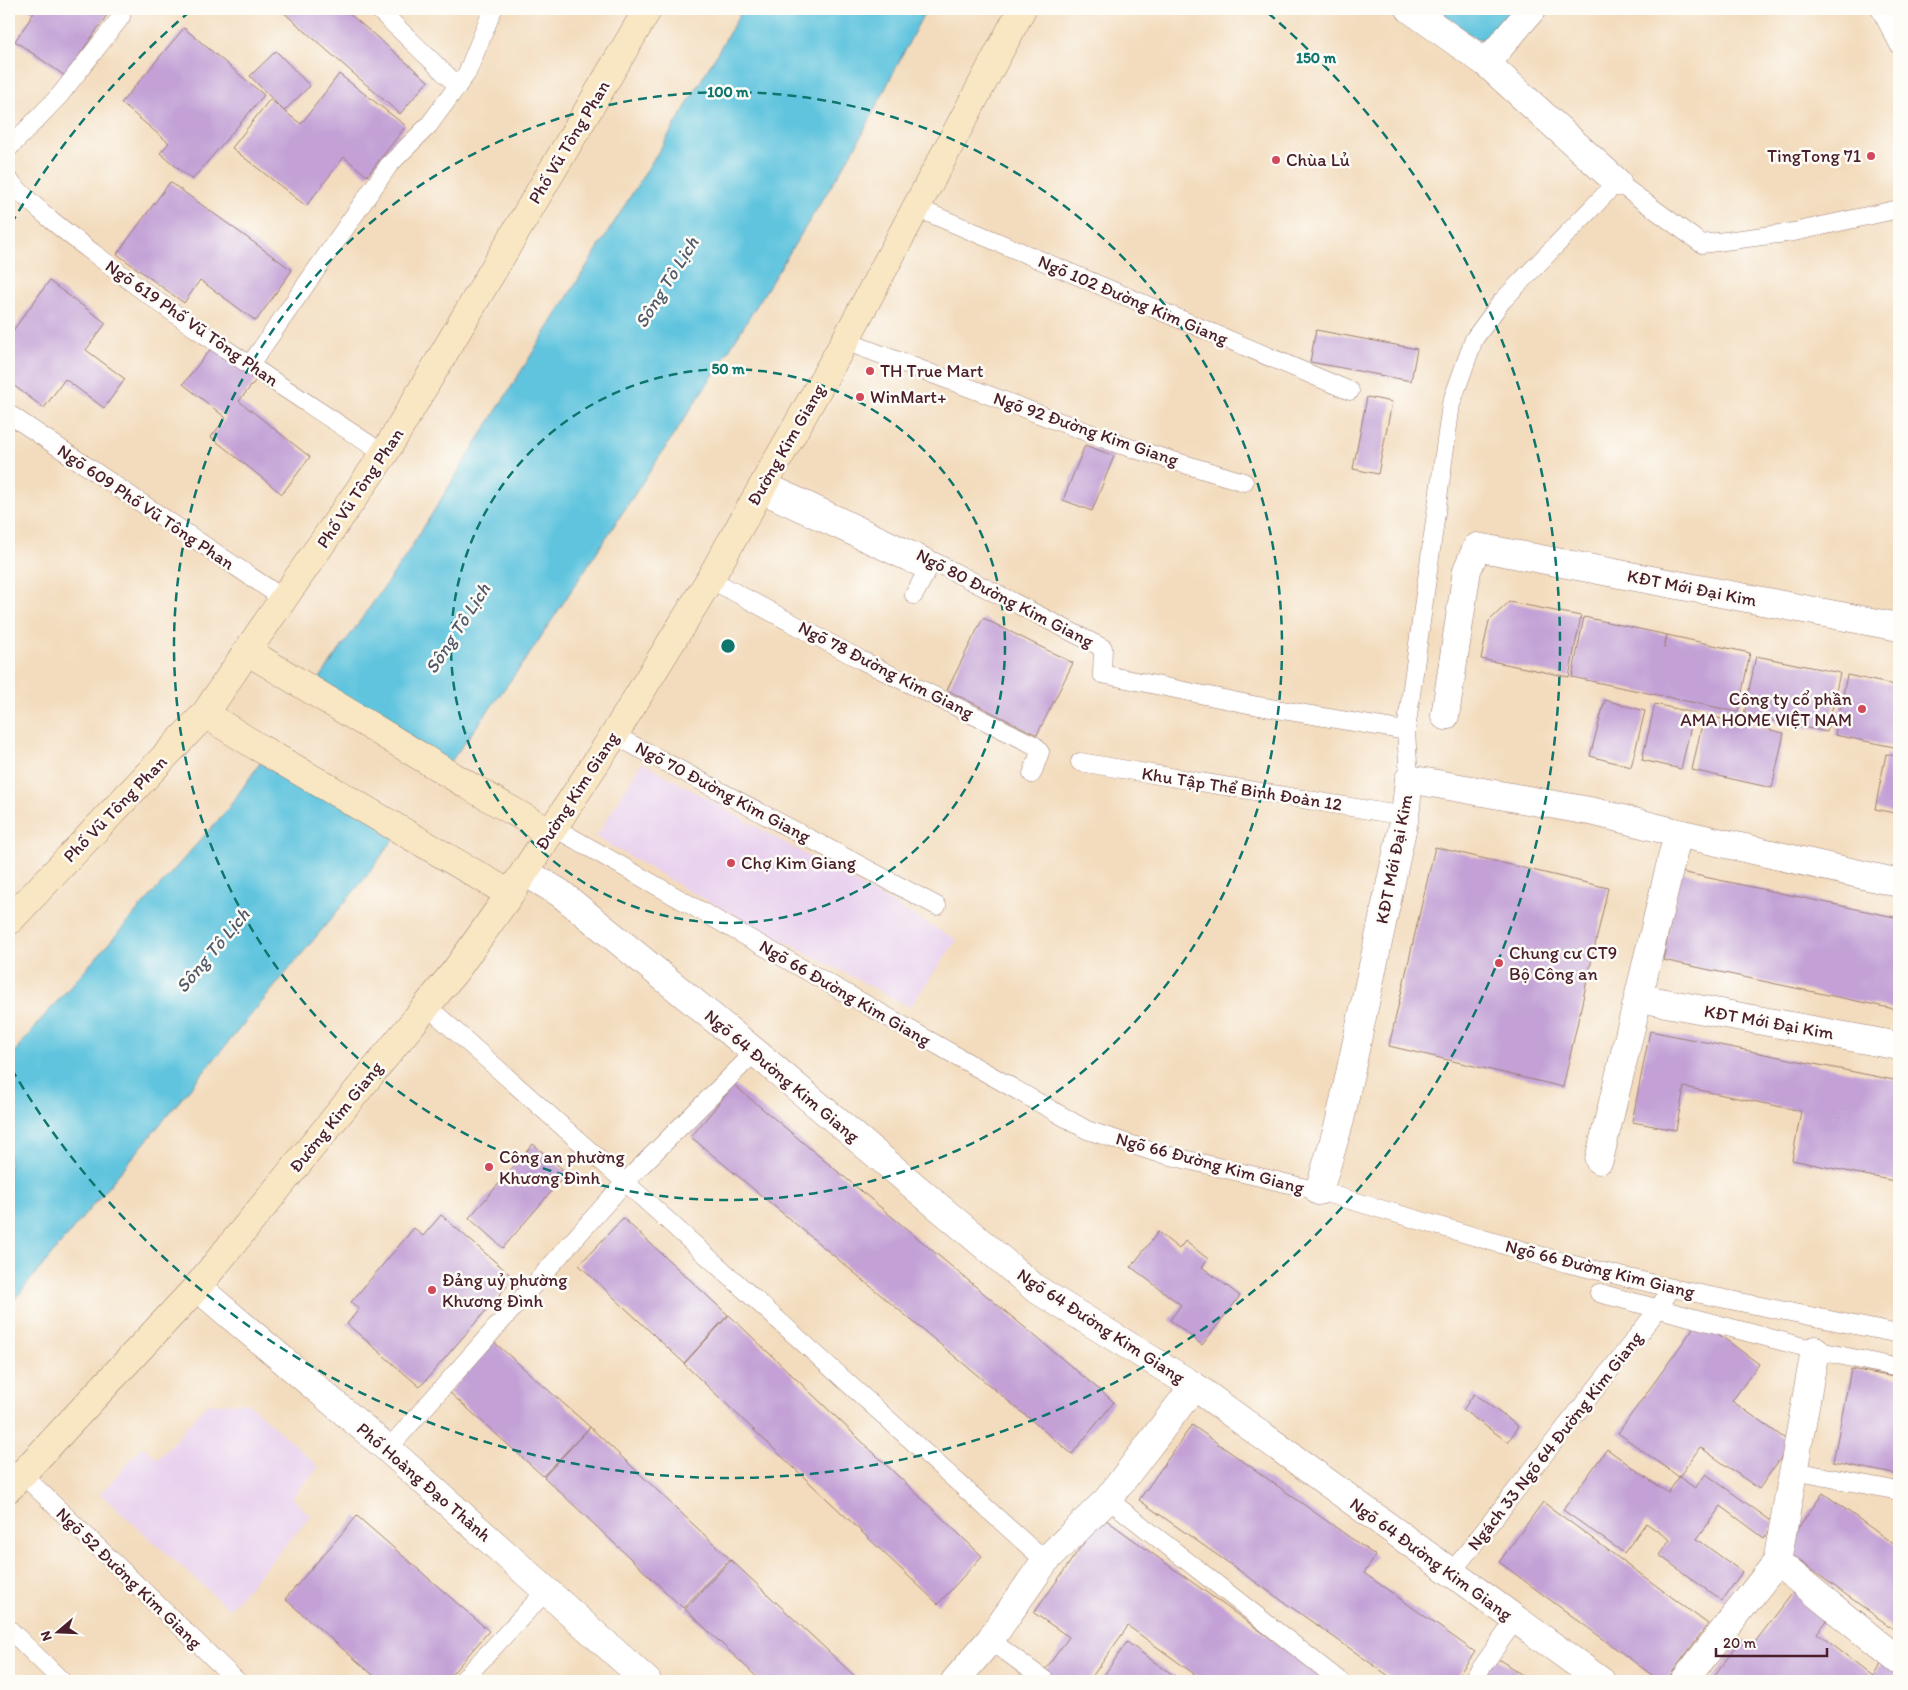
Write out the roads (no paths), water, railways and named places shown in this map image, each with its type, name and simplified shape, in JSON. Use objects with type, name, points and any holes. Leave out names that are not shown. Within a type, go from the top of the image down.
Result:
[{"type":"main road","name":"Phố Vũ Tông Phan","points":[[11,913],[205,714],[384,454],[648,9]]},
{"type":"main road","name":"Đường Kim Giang","points":[[16,1481],[198,1287],[456,970],[518,883],[551,829],[614,735],[710,579],[845,341],[1022,9]]},
{"type":"main road","points":[[247,651],[293,681],[469,786],[551,829]]},
{"type":"main road","points":[[205,714],[432,848],[518,883]]},
{"type":"street","points":[[1410,9],[1486,63],[1617,182]]},
{"type":"street","points":[[1486,63],[1532,9]]},
{"type":"street","name":"KĐT Mới Đại Kim","points":[[1445,716],[1467,570],[1478,547],[1899,627]]},
{"type":"street","name":"KĐT Mới Đại Kim","points":[[1320,1191],[1340,1120],[1405,816],[1409,779],[1595,812],[1678,833],[1899,883]]},
{"type":"street","points":[[1599,1160],[1678,833]]},
{"type":"street","name":"Ngõ 64 Đường Kim Giang","points":[[518,883],[560,893],[755,1052],[1036,1289],[1194,1386],[1601,1681]]},
{"type":"street","name":"KĐT Mới Đại Kim","points":[[1639,998],[1899,1046]]},
{"type":"street","name":"Phố Hoàng Đạo Thành","points":[[198,1287],[388,1449],[647,1681]]},
{"type":"street","points":[[1684,1681],[1777,1562],[1815,1350]]},
{"type":"street","points":[[955,1681],[990,1640],[1045,1561],[1108,1499],[1194,1386]]},
{"type":"street","points":[[1777,1562],[1899,1661]]},
{"type":"lane","points":[[378,9],[458,86]]},
{"type":"lane","points":[[250,365],[389,166],[429,125],[467,73],[493,9]]},
{"type":"lane","points":[[1880,9],[1899,45]]},
{"type":"lane","points":[[9,148],[60,95],[121,17]]},
{"type":"lane","name":"Ngõ 619 Phố Vũ Tông Phan","points":[[9,180],[20,193],[62,229],[148,295],[384,454]]},
{"type":"lane","points":[[1409,779],[1406,731],[1451,404],[1474,339],[1502,301],[1617,182],[1702,244],[1794,232],[1899,209]]},
{"type":"lane","name":"Ngõ 102 Đường Kim Giang","points":[[917,208],[1350,391]]},
{"type":"lane","name":"Ngõ 92 Đường Kim Giang","points":[[845,341],[1121,445],[1244,482]]},
{"type":"lane","name":"Ngõ 609 Phố Vũ Tông Phan","points":[[9,414],[284,599]]},
{"type":"lane","points":[[762,487],[926,571],[914,595]]},
{"type":"lane","name":"Ngõ 80 Đường Kim Giang","points":[[762,487],[919,554],[1103,648],[1102,674],[1253,705],[1406,731]]},
{"type":"lane","name":"Ngõ 78 Đường Kim Giang","points":[[710,579],[861,660],[1034,745],[1040,752],[1032,774]]},
{"type":"lane","name":"Ngõ 70 Đường Kim Giang","points":[[614,735],[938,906]]},
{"type":"lane","name":"Khu Tập Thể Binh Đoàn 12","points":[[1080,762],[1405,816]]},
{"type":"lane","name":"Ngõ 66 Đường Kim Giang","points":[[551,829],[1087,1130],[1154,1152],[1320,1191],[1566,1263],[1671,1288],[1899,1334]]},
{"type":"lane","points":[[427,1006],[1045,1561]]},
{"type":"lane","points":[[388,1449],[625,1182],[755,1052]]},
{"type":"lane","name":"Ngách 33 Ngõ 64 Đường Kim Giang","points":[[1451,1573],[1660,1308],[1671,1288]]},
{"type":"lane","points":[[1599,1292],[1815,1350],[1899,1368]]},
{"type":"lane","points":[[1794,1471],[1899,1491]]},
{"type":"lane","name":"Ngõ 52 Đường Kim Giang","points":[[16,1481],[237,1681]]},
{"type":"lane","points":[[1108,1499],[1340,1681]]},
{"type":"lane","points":[[462,1681],[546,1591]]},
{"type":"lane","points":[[1472,1681],[1515,1620]]},
{"type":"lane","points":[[9,1629],[62,1681]]},
{"type":"lane","points":[[990,1640],[1046,1681]]},
{"type":"water","name":"Sông Tô Lịch","points":[[743,9],[926,9],[856,146],[719,366],[527,658],[365,878],[9,1306],[9,1059],[38,1023],[227,810],[403,560],[675,125]]},
{"type":"water","points":[[1437,9],[1514,9],[1491,39],[1476,39]]},
{"type":"place","name":"TingTong 71","points":[[1871,156]]},
{"type":"place","name":"Chùa Lủ","points":[[1276,160]]},
{"type":"place","name":"TH True Mart","points":[[870,371]]},
{"type":"place","name":"WinMart+","points":[[860,397]]},
{"type":"place","name":"Công ty cổ phần AMA HOME VIỆT NAM","points":[[1862,709]]},
{"type":"place","name":"Chợ Kim Giang","points":[[731,863]]},
{"type":"place","name":"Chung cư CT9 Bộ Công an","points":[[1499,963]]},
{"type":"place","name":"Công an phường Khương Đình","points":[[489,1167]]},
{"type":"place","name":"Đảng uỷ phường Khương Đình","points":[[432,1290]]}]
